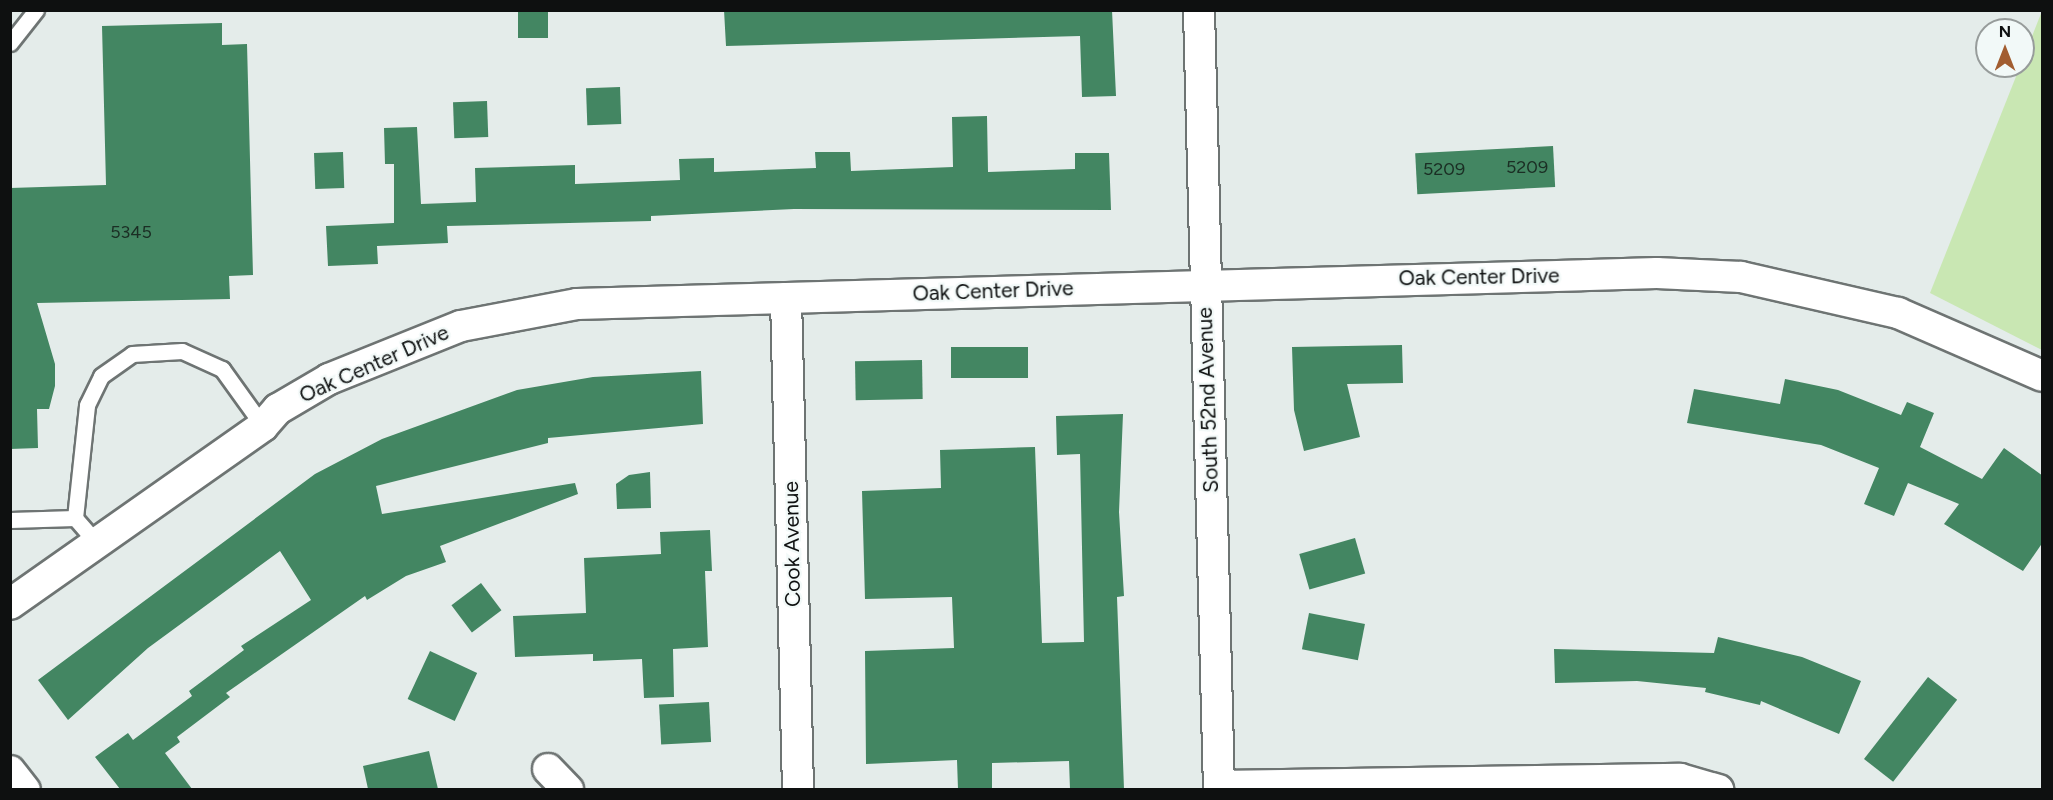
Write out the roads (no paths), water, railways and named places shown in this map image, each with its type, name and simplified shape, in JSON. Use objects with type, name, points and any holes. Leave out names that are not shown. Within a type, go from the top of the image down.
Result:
[{"type":"street","name":"South 52nd Avenue","points":[[1199,10],[1219,788]]},
{"type":"street","name":"Oak Center Drive","points":[[10,604],[95,541],[264,426],[278,409],[329,379],[460,326],[577,304],[1205,283],[1657,273],[1741,277],[1898,313],[2043,376]]},
{"type":"street","name":"Cook Avenue","points":[[786,298],[798,789]]},
{"type":"street","points":[[10,771],[24,789]]},
{"type":"street","points":[[1219,788],[1680,779],[1718,789]]},
{"type":"lane","points":[[10,43],[36,10]]},
{"type":"lane","points":[[95,541],[75,518],[87,405],[101,376],[132,354],[182,351],[222,369],[264,426]]},
{"type":"lane","points":[[10,520],[75,518]]}]
